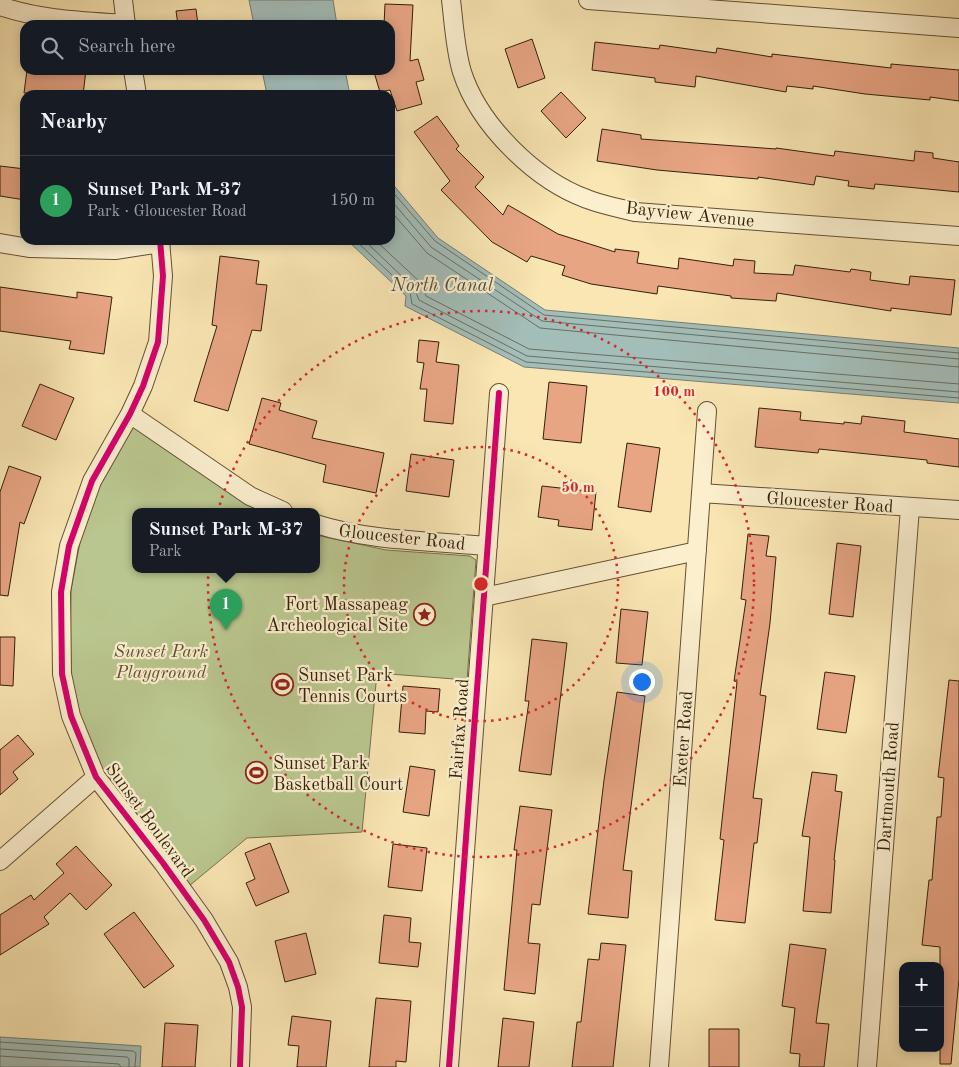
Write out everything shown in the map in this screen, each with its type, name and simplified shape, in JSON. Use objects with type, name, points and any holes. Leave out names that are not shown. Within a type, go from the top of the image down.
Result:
[{"type":"street","points":[[123,0],[126,20]]},
{"type":"street","name":"Bayview Avenue","points":[[451,0],[459,60],[463,74],[480,108],[503,139],[527,163],[552,181],[586,199],[635,212],[959,236]]},
{"type":"street","points":[[588,0],[959,28]]},
{"type":"street","points":[[0,6],[37,17],[60,20]]},
{"type":"street","points":[[134,75],[136,90]]},
{"type":"street","points":[[0,243],[29,248],[115,250],[140,245]]},
{"type":"street","name":"Sunset Boulevard","points":[[160,245],[163,276],[158,342],[143,386],[130,414],[92,482],[69,546],[61,592],[62,674],[71,716],[96,777],[204,920],[229,962],[238,987],[242,1007],[240,1067]]},
{"type":"street","name":"Fairfax Road","points":[[449,1067],[499,393]]},
{"type":"street","name":"Exeter Road","points":[[659,1067],[707,411]]},
{"type":"street","points":[[130,414],[250,496],[276,508]]},
{"type":"street","name":"Gloucester Road","points":[[701,493],[959,510]]},
{"type":"street","name":"Dartmouth Road","points":[[867,1067],[910,508]]},
{"type":"street","name":"Gloucester Road","points":[[320,525],[333,530],[379,536],[488,546]]},
{"type":"street","points":[[484,597],[697,551]]},
{"type":"street","points":[[0,861],[96,777]]},
{"type":"green space","name":"Sunset Park Playground","points":[[132,424],[254,508],[132,508],[132,573],[320,573],[320,536],[386,550],[470,556],[476,560],[467,680],[377,673],[362,832],[247,838],[189,886],[104,775],[81,719],[70,671],[71,590],[81,537],[100,480]]},
{"type":"water","points":[[249,0],[333,0],[336,20],[253,20]]},
{"type":"water","points":[[263,75],[346,75],[349,90],[266,90]]},
{"type":"water","name":"North Canal","points":[[395,187],[438,238],[545,310],[959,348],[959,403],[524,367],[405,306],[406,296],[352,245],[395,245]]},
{"type":"water","points":[[0,1037],[141,1046],[140,1067],[0,1067]]},
{"type":"building","points":[[385,4],[413,5],[410,61],[418,59],[424,80],[416,82],[422,104],[397,111],[395,90],[379,90],[375,75],[395,75],[395,20],[384,20]]},
{"type":"building","points":[[196,9],[197,20],[177,20],[176,11]]},
{"type":"building","points":[[532,39],[545,78],[518,88],[505,49]]},
{"type":"building","points":[[595,42],[659,49],[660,45],[716,53],[717,48],[772,57],[772,54],[891,68],[891,64],[959,70],[959,101],[930,97],[930,100],[865,94],[813,86],[813,89],[787,86],[786,92],[696,76],[695,87],[655,82],[655,78],[592,70]]},
{"type":"building","points":[[26,75],[85,75],[84,90],[24,90]]},
{"type":"building","points":[[561,92],[586,118],[566,138],[541,111]]},
{"type":"building","points":[[437,116],[459,146],[456,149],[484,177],[475,187],[503,215],[508,205],[558,234],[615,252],[615,249],[639,252],[637,263],[678,269],[679,258],[733,266],[734,259],[755,261],[754,273],[793,275],[795,265],[850,272],[851,269],[871,272],[870,280],[909,285],[910,276],[955,280],[951,315],[891,308],[891,311],[777,293],[776,301],[731,298],[731,296],[658,286],[657,294],[591,284],[562,275],[565,266],[531,256],[527,262],[492,242],[441,190],[450,181],[414,132]]},
{"type":"building","points":[[602,129],[641,135],[641,139],[776,148],[834,156],[835,151],[914,161],[915,151],[933,153],[933,158],[959,162],[959,192],[875,184],[874,189],[848,186],[849,181],[816,176],[814,185],[758,177],[758,179],[657,170],[597,161]]},
{"type":"building","points":[[0,166],[20,168],[20,199],[0,196]]},
{"type":"building","points":[[220,256],[259,261],[256,284],[267,285],[261,331],[252,330],[228,411],[194,401],[217,326],[212,325]]},
{"type":"building","points":[[0,287],[77,298],[77,292],[112,297],[104,354],[69,349],[71,341],[0,331]]},
{"type":"building","points":[[419,340],[439,342],[436,362],[459,365],[453,424],[424,421],[427,389],[420,389],[424,363],[417,362]]},
{"type":"building","points":[[549,382],[587,386],[581,443],[543,439]]},
{"type":"building","points":[[40,384],[74,398],[56,440],[22,426]]},
{"type":"building","points":[[262,398],[281,403],[279,410],[317,421],[312,438],[384,453],[376,493],[323,482],[326,465],[249,444]]},
{"type":"building","points":[[759,408],[801,412],[800,420],[844,424],[844,422],[861,424],[862,416],[905,421],[904,432],[959,439],[959,467],[927,463],[927,460],[819,449],[818,453],[755,447]]},
{"type":"building","points":[[627,443],[660,448],[651,512],[618,507]]},
{"type":"building","points":[[411,454],[454,460],[449,497],[406,491]]},
{"type":"building","points":[[9,466],[41,477],[24,524],[20,522],[8,596],[0,595],[0,492]]},
{"type":"building","points":[[542,486],[596,492],[592,530],[558,526],[559,520],[538,517]]},
{"type":"building","points":[[748,534],[769,536],[766,556],[776,557],[770,623],[760,695],[766,696],[753,798],[762,799],[757,843],[754,843],[745,923],[715,920],[724,840],[720,839],[737,682],[734,681],[746,600],[741,599]]},
{"type":"building","points":[[837,543],[861,546],[853,617],[829,614]]},
{"type":"building","points":[[621,609],[648,612],[642,665],[616,663]]},
{"type":"building","points":[[0,637],[15,637],[13,686],[0,685]]},
{"type":"building","points":[[532,639],[567,643],[551,775],[519,771],[529,701],[525,701]]},
{"type":"building","points":[[825,672],[855,676],[846,733],[817,729]]},
{"type":"building","points":[[949,680],[959,681],[959,979],[951,1064],[940,1064],[940,1052],[944,1052],[944,962],[940,962],[940,947],[922,945],[929,880],[932,880],[937,817],[941,817],[944,778],[938,777]]},
{"type":"building","points":[[403,686],[440,689],[438,712],[426,711],[425,734],[399,732]]},
{"type":"building","points":[[617,692],[645,696],[623,870],[632,871],[628,918],[588,914]]},
{"type":"building","points":[[18,735],[34,754],[13,772],[18,779],[0,795],[0,750]]},
{"type":"building","points":[[410,766],[435,770],[429,816],[403,812]]},
{"type":"building","points":[[812,772],[837,775],[835,791],[842,792],[834,860],[831,913],[803,911],[810,837],[802,836]]},
{"type":"building","points":[[520,806],[552,810],[540,905],[532,904],[528,943],[540,944],[535,994],[504,990],[517,850],[514,850]]},
{"type":"building","points":[[270,843],[289,892],[256,906],[246,883],[255,879],[245,853]]},
{"type":"building","points":[[393,844],[427,848],[422,891],[388,887]]},
{"type":"building","points":[[76,846],[112,885],[86,910],[70,893],[44,917],[49,924],[0,955],[0,915],[31,895],[34,900],[64,873],[56,864]]},
{"type":"building","points":[[134,912],[174,966],[144,988],[104,934]]},
{"type":"building","points":[[384,915],[411,918],[409,942],[421,943],[418,967],[379,963]]},
{"type":"building","points":[[306,933],[316,974],[285,982],[275,941]]},
{"type":"building","points":[[601,943],[626,945],[613,1067],[572,1067],[577,1022],[581,1022],[588,959],[599,960]]},
{"type":"building","points":[[790,944],[826,949],[816,1023],[829,1024],[824,1067],[799,1067],[800,1054],[790,1053],[795,1008],[782,1006]]},
{"type":"building","points":[[376,998],[411,1001],[406,1062],[396,1061],[396,1067],[369,1067]]},
{"type":"building","points":[[292,1016],[331,1021],[326,1067],[297,1067],[299,1046],[288,1045]]},
{"type":"building","points":[[503,1018],[534,1022],[529,1067],[498,1067]]},
{"type":"building","points":[[165,1023],[198,1025],[195,1067],[162,1067]]},
{"type":"building","points":[[709,1029],[739,1029],[739,1067],[709,1067]]},
{"type":"cycle path","points":[[160,245],[163,276],[158,342],[143,386],[130,414],[92,481],[69,546],[61,592],[62,674],[71,716],[96,777],[163,863],[204,920],[229,962],[238,987],[242,1007],[240,1067]]},
{"type":"cycle path","points":[[449,1067],[499,393]]},
{"type":"place","name":"Fort Massapeag Archeological Site","points":[[424,614]]},
{"type":"place","name":"Sunset Park M-37","points":[[226,630]]},
{"type":"place","name":"Sunset Park Tennis Courts","points":[[282,685]]},
{"type":"place","name":"Sunset Park Basketball Court","points":[[257,773]]}]
